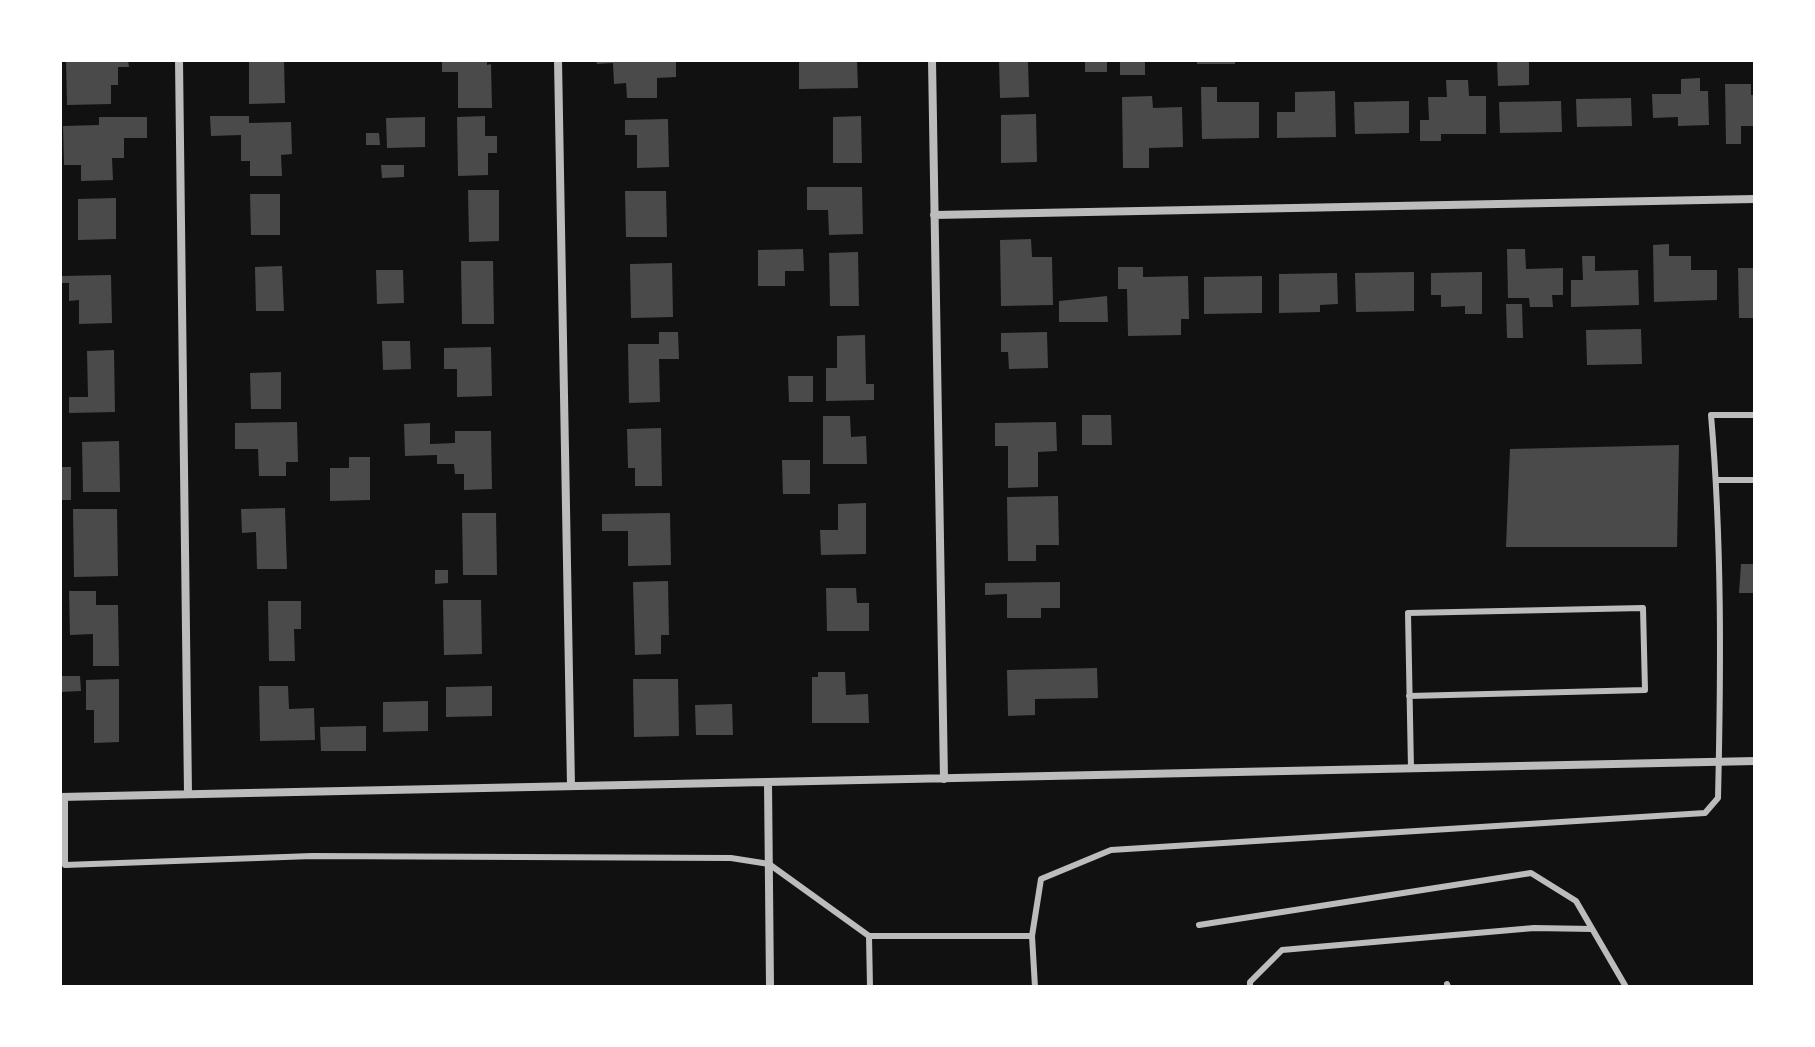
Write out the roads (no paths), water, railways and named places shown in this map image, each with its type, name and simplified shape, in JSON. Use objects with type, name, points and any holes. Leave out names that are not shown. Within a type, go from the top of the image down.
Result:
[{"type":"street","points":[[179,60],[188,794]]},
{"type":"street","points":[[558,60],[571,786]]},
{"type":"street","points":[[932,60],[944,779]]},
{"type":"street","points":[[934,215],[1755,199]]},
{"type":"street","points":[[63,797],[1755,761]]},
{"type":"street","points":[[768,782],[770,987]]},
{"type":"lane","points":[[1035,987],[1032,936],[1041,879],[1111,850],[1705,813],[1718,798],[1719,762],[1716,480],[1711,415],[1755,415]]},
{"type":"lane","points":[[1716,480],[1755,480]]},
{"type":"lane","points":[[1409,696],[1645,690],[1643,608],[1408,613],[1409,696],[1411,769]]},
{"type":"lane","points":[[63,797],[65,865],[312,856],[731,858],[769,864],[869,936],[1032,936]]},
{"type":"lane","points":[[1199,925],[1531,873],[1576,901],[1626,987]]},
{"type":"lane","points":[[1250,987],[1250,982],[1282,950],[1534,928],[1592,929]]},
{"type":"lane","points":[[869,936],[870,987]]}]
